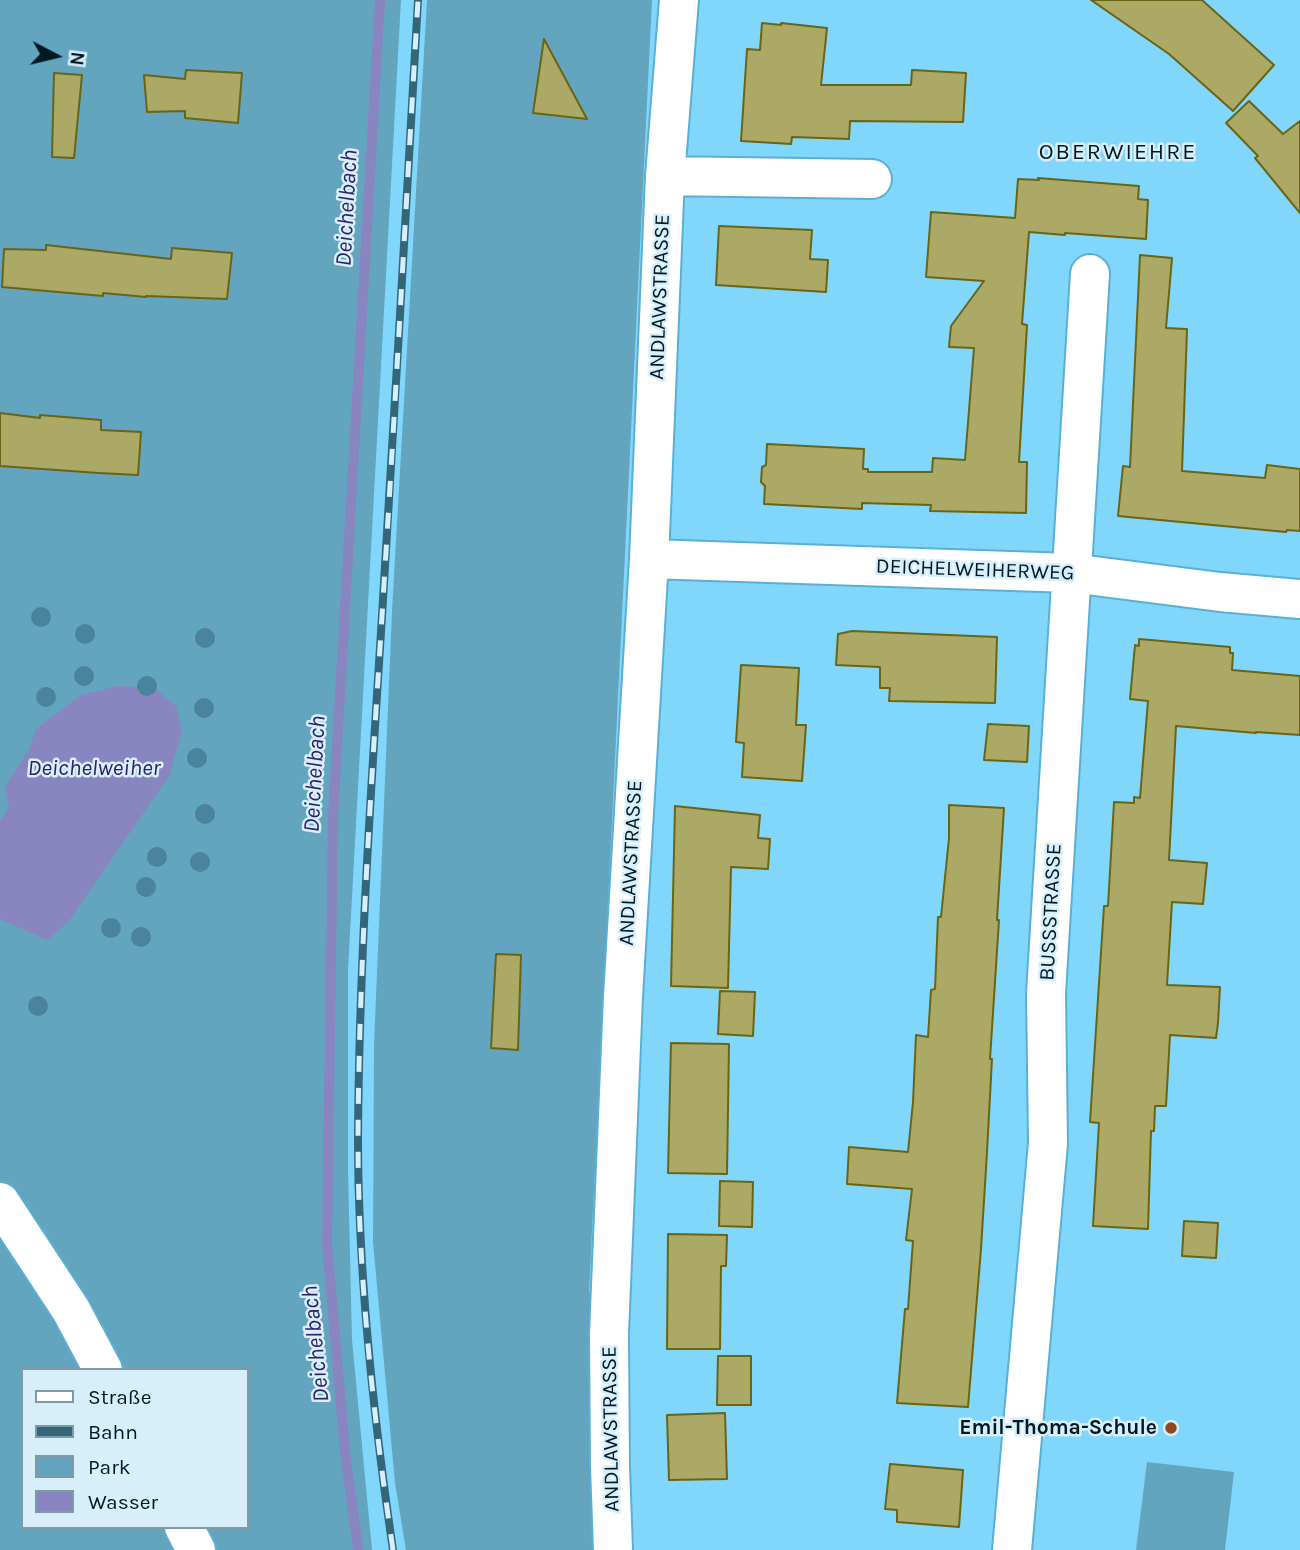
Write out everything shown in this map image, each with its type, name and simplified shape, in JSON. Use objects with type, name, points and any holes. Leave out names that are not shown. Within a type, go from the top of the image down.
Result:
[{"type":"street","name":"ANDLAWSTRASSE","points":[[613,1550],[609,1334],[622,1010],[649,558],[665,176],[679,0]]},
{"type":"street","points":[[665,176],[872,179]]},
{"type":"street","name":"BUSSSTRASSE","points":[[1012,1550],[1048,1143],[1046,993],[1090,274]]},
{"type":"street","name":"DEICHELWEIHERWEG","points":[[649,558],[1071,573],[1220,593],[1300,599]]},
{"type":"street","points":[[0,1202],[71,1310],[102,1368]]},
{"type":"street","points":[[185,1529],[195,1550]]},
{"type":"green space","points":[[0,0],[401,0],[348,970],[348,1170],[352,1340],[372,1550],[0,1550]]},
{"type":"green space","points":[[427,0],[652,0],[589,1292],[596,1293],[598,1550],[406,1550],[395,1483],[373,1242],[374,1045],[392,611]]},
{"type":"green space","points":[[1147,1462],[1234,1472],[1225,1550],[1136,1550]]},
{"type":"water","name":"Deichelweiher","points":[[117,686],[154,688],[176,706],[182,732],[169,776],[68,922],[47,940],[0,919],[0,821],[9,807],[5,788],[29,749],[36,729],[81,695]]},
{"type":"building","points":[[1091,0],[1202,0],[1274,65],[1233,111],[1169,54]]},
{"type":"building","points":[[762,23],[827,28],[821,85],[911,85],[912,70],[966,73],[963,122],[850,121],[849,139],[792,137],[791,144],[741,141],[747,49],[760,50]]},
{"type":"building","points":[[544,39],[587,119],[533,113]]},
{"type":"building","points":[[186,70],[242,73],[238,123],[185,118],[185,111],[147,112],[144,75],[185,79]]},
{"type":"building","points":[[54,73],[82,75],[74,158],[52,157]]},
{"type":"building","points":[[1249,101],[1283,134],[1300,121],[1300,213],[1255,158],[1258,156],[1226,123]]},
{"type":"building","points":[[1038,178],[1139,186],[1138,199],[1148,200],[1146,239],[1029,232],[1022,324],[1027,325],[1019,462],[1027,462],[1026,513],[930,511],[931,505],[862,503],[862,509],[764,504],[765,486],[761,482],[762,467],[766,465],[767,444],[864,449],[863,469],[868,469],[868,472],[932,472],[933,458],[965,460],[974,348],[949,347],[951,326],[984,281],[926,277],[931,212],[1015,218],[1018,179],[1039,180]]},
{"type":"building","points":[[719,226],[812,230],[810,259],[828,260],[826,292],[716,285]]},
{"type":"building","points":[[46,245],[171,259],[172,248],[232,253],[227,299],[103,293],[103,296],[2,287],[4,249],[46,250]]},
{"type":"building","points":[[1140,255],[1172,258],[1166,328],[1187,329],[1182,471],[1265,478],[1267,465],[1300,469],[1300,531],[1286,532],[1118,516],[1123,466],[1130,467]]},
{"type":"building","points":[[0,413],[40,418],[40,415],[101,420],[101,430],[141,432],[138,475],[0,466]]},
{"type":"building","points":[[852,631],[997,637],[995,703],[889,701],[890,688],[880,688],[880,667],[836,665],[838,634]]},
{"type":"building","points":[[1139,639],[1230,647],[1230,653],[1233,653],[1232,670],[1300,676],[1300,735],[1176,726],[1169,860],[1207,863],[1203,904],[1172,902],[1167,985],[1220,987],[1218,1023],[1216,1038],[1170,1035],[1166,1106],[1155,1106],[1154,1131],[1151,1131],[1148,1229],[1093,1226],[1099,1123],[1090,1122],[1104,906],[1108,906],[1114,802],[1134,803],[1134,797],[1140,798],[1148,701],[1130,699],[1135,645],[1139,646]]},
{"type":"building","points":[[741,665],[799,668],[796,725],[806,725],[802,781],[742,777],[744,743],[736,742]]},
{"type":"building","points":[[988,724],[1029,726],[1027,762],[984,760]]},
{"type":"building","points":[[949,805],[1004,808],[987,1152],[968,1407],[897,1403],[913,1241],[906,1240],[912,1189],[847,1184],[849,1147],[908,1152],[916,1035],[928,1037],[931,990],[935,989],[938,917],[941,917],[949,838]]},
{"type":"building","points":[[675,806],[760,815],[758,838],[770,839],[768,869],[731,867],[728,988],[671,986]]},
{"type":"building","points":[[496,954],[521,955],[518,1050],[491,1048]]},
{"type":"building","points":[[720,991],[755,992],[753,1036],[718,1034]]},
{"type":"building","points":[[671,1043],[729,1044],[727,1174],[668,1173]]},
{"type":"building","points":[[720,1181],[753,1182],[752,1227],[719,1226]]},
{"type":"building","points":[[1184,1221],[1218,1223],[1216,1258],[1182,1256]]},
{"type":"building","points":[[668,1234],[727,1235],[726,1266],[721,1266],[720,1349],[667,1349]]},
{"type":"building","points":[[718,1356],[751,1356],[751,1405],[717,1405]]},
{"type":"building","points":[[725,1413],[727,1479],[669,1480],[667,1415]]},
{"type":"building","points":[[890,1464],[963,1470],[959,1527],[897,1522],[897,1510],[885,1509]]},
{"type":"waterway","name":"Deichelbach","points":[[358,1550],[345,1451],[327,1243],[333,816],[380,0]]},
{"type":"railway","points":[[393,1550],[373,1396],[364,1293],[359,1190],[359,1073],[370,812],[418,0]]},
{"type":"place","name":"Emil-Thoma-Schule","points":[[1171,1428]]},
{"type":"district","name":"OBERWIEHRE","points":[[1118,152]]}]
